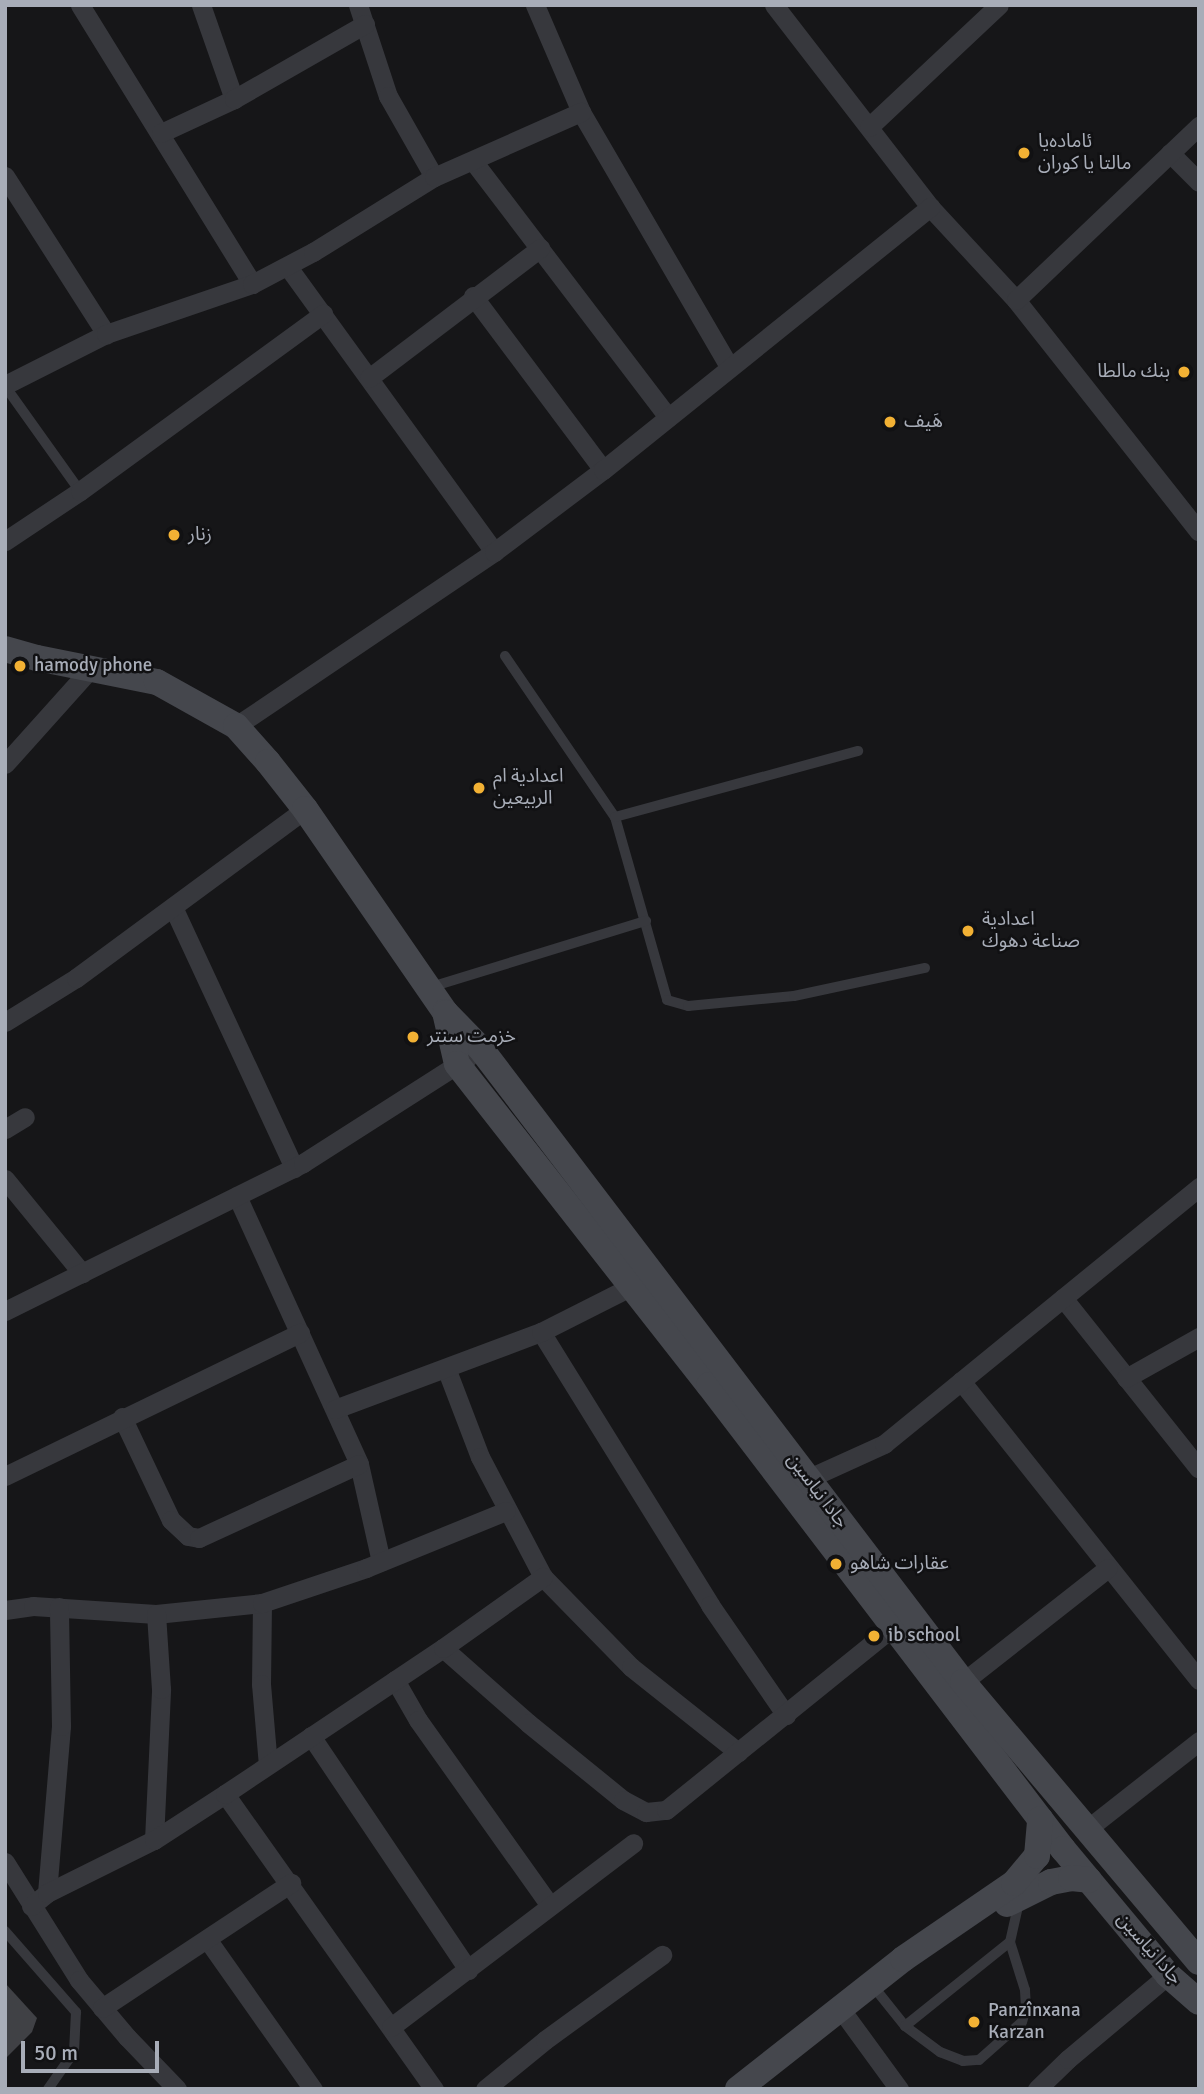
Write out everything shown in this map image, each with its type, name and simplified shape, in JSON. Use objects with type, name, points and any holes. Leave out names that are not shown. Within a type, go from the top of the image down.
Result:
[{"type":"street","points":[[80,5],[252,284]]},
{"type":"street","points":[[201,5],[234,99]]},
{"type":"street","points":[[534,5],[581,111],[729,366]]},
{"type":"street","points":[[774,5],[930,207],[1016,300],[1192,508],[1199,532]]},
{"type":"street","points":[[869,127],[999,5]]},
{"type":"street","points":[[161,133],[234,99],[364,11],[388,96],[434,177]]},
{"type":"street","points":[[5,385],[106,334],[252,284],[288,267],[434,177],[581,111]]},
{"type":"street","points":[[1016,300],[1199,127]]},
{"type":"street","points":[[1170,153],[1199,182]]},
{"type":"street","points":[[473,161],[668,417]]},
{"type":"street","points":[[5,176],[106,334]]},
{"type":"street","points":[[5,649],[156,682],[236,726],[494,552],[603,470],[930,207]]},
{"type":"street","points":[[369,378],[473,296],[540,248]]},
{"type":"street","points":[[288,267],[494,552]]},
{"type":"street","points":[[473,296],[603,470]]},
{"type":"street","points":[[5,541],[80,491],[323,314]]},
{"type":"street","points":[[5,764],[91,668]]},
{"type":"street","name":"جادا نیاسین","points":[[236,726],[305,809],[445,1012],[481,1048],[807,1479],[1040,1819],[1168,1975],[1199,2002]]},
{"type":"street","points":[[5,1022],[76,978],[305,809]]},
{"type":"street","points":[[173,907],[294,1168]]},
{"type":"street","points":[[445,1012],[457,1064]]},
{"type":"street","points":[[5,1311],[294,1168],[481,1048]]},
{"type":"street","name":"جادا نیاسین","points":[[457,1064],[632,1286],[893,1627],[936,1665],[963,1682],[1199,1962]]},
{"type":"street","points":[[5,1129],[25,1117]]},
{"type":"street","points":[[5,1179],[82,1273]]},
{"type":"street","points":[[807,1479],[884,1444],[1063,1298],[1196,1195]]},
{"type":"street","points":[[237,1196],[359,1464],[381,1562]]},
{"type":"street","points":[[335,1409],[541,1332],[632,1286]]},
{"type":"street","points":[[1063,1298],[1199,1469]]},
{"type":"street","points":[[541,1332],[710,1605],[786,1715]]},
{"type":"street","points":[[5,1476],[300,1333]]},
{"type":"street","points":[[1126,1378],[1199,1337]]},
{"type":"street","points":[[446,1368],[480,1457],[543,1577],[631,1667],[738,1752]]},
{"type":"street","points":[[961,1381],[1199,1680]]},
{"type":"street","points":[[122,1417],[171,1520],[188,1536],[199,1538],[359,1464]]},
{"type":"street","points":[[5,1610],[33,1606],[156,1614],[262,1604],[381,1562],[506,1511]]},
{"type":"street","points":[[963,1682],[1108,1568]]},
{"type":"street","points":[[31,1906],[47,1893],[154,1840],[443,1648],[543,1577]]},
{"type":"street","points":[[262,1604],[261,1684],[268,1765]]},
{"type":"street","points":[[47,1893],[61,1726],[59,1607]]},
{"type":"street","points":[[154,1840],[161,1689],[156,1614]]},
{"type":"street","points":[[443,1648],[623,1800],[646,1812],[666,1810],[893,1627]]},
{"type":"street","points":[[395,1680],[418,1720],[550,1906]]},
{"type":"street","points":[[311,1736],[468,1970]]},
{"type":"street","points":[[1086,1830],[1199,1741]]},
{"type":"street","points":[[225,1794],[291,1883],[434,2089]]},
{"type":"street","points":[[754,2089],[877,1991],[1021,1894],[1040,1873],[1040,1819]]},
{"type":"street","points":[[391,2028],[633,1843]]},
{"type":"street","points":[[5,1862],[79,1980],[177,2089]]},
{"type":"street","points":[[738,2089],[903,1959],[1014,1883],[1040,1873],[1089,1880]]},
{"type":"street","points":[[102,2008],[291,1883]]},
{"type":"street","points":[[207,1939],[313,2089]]},
{"type":"street","points":[[486,2089],[545,2040],[662,1955]]},
{"type":"street","points":[[1037,2089],[1068,2059],[1168,1975]]},
{"type":"street","points":[[845,2015],[899,2089]]},
{"type":"lane","points":[[5,385],[80,491]]},
{"type":"lane","points":[[505,656],[615,817],[667,1000],[688,1006],[794,996],[925,968]]},
{"type":"lane","points":[[615,817],[858,751]]},
{"type":"lane","points":[[427,988],[646,921]]},
{"type":"lane","points":[[877,1991],[905,2026],[940,2052],[963,2062],[979,2060],[1001,2044],[1022,2022],[1026,2009],[1025,1990],[1010,1942],[1021,1894]]},
{"type":"lane","points":[[5,1931],[76,2012],[74,2052],[48,2089]]},
{"type":"lane","points":[[905,2026],[1010,1942]]},
{"type":"building","points":[[5,1983],[37,2018],[32,2032],[5,2059]]},
{"type":"place","name":"ئامادەيا مالتا يا كوران","points":[[1024,153]]},
{"type":"place","name":"بنك مالطا","points":[[1184,372]]},
{"type":"place","name":"هَيف","points":[[890,422]]},
{"type":"place","name":"زنار","points":[[174,535]]},
{"type":"place","name":"hamody phone","points":[[20,666]]},
{"type":"place","name":"اعدادية ام الربيعين","points":[[479,788]]},
{"type":"place","name":"اعدادية صناعة دهوك","points":[[968,931]]},
{"type":"place","name":"خزمت سنتر","points":[[413,1037]]},
{"type":"place","name":"عقارات شاهو","points":[[836,1564]]},
{"type":"place","name":"ib school","points":[[874,1636]]},
{"type":"place","name":"Panzînxana Karzan","points":[[974,2022]]}]
